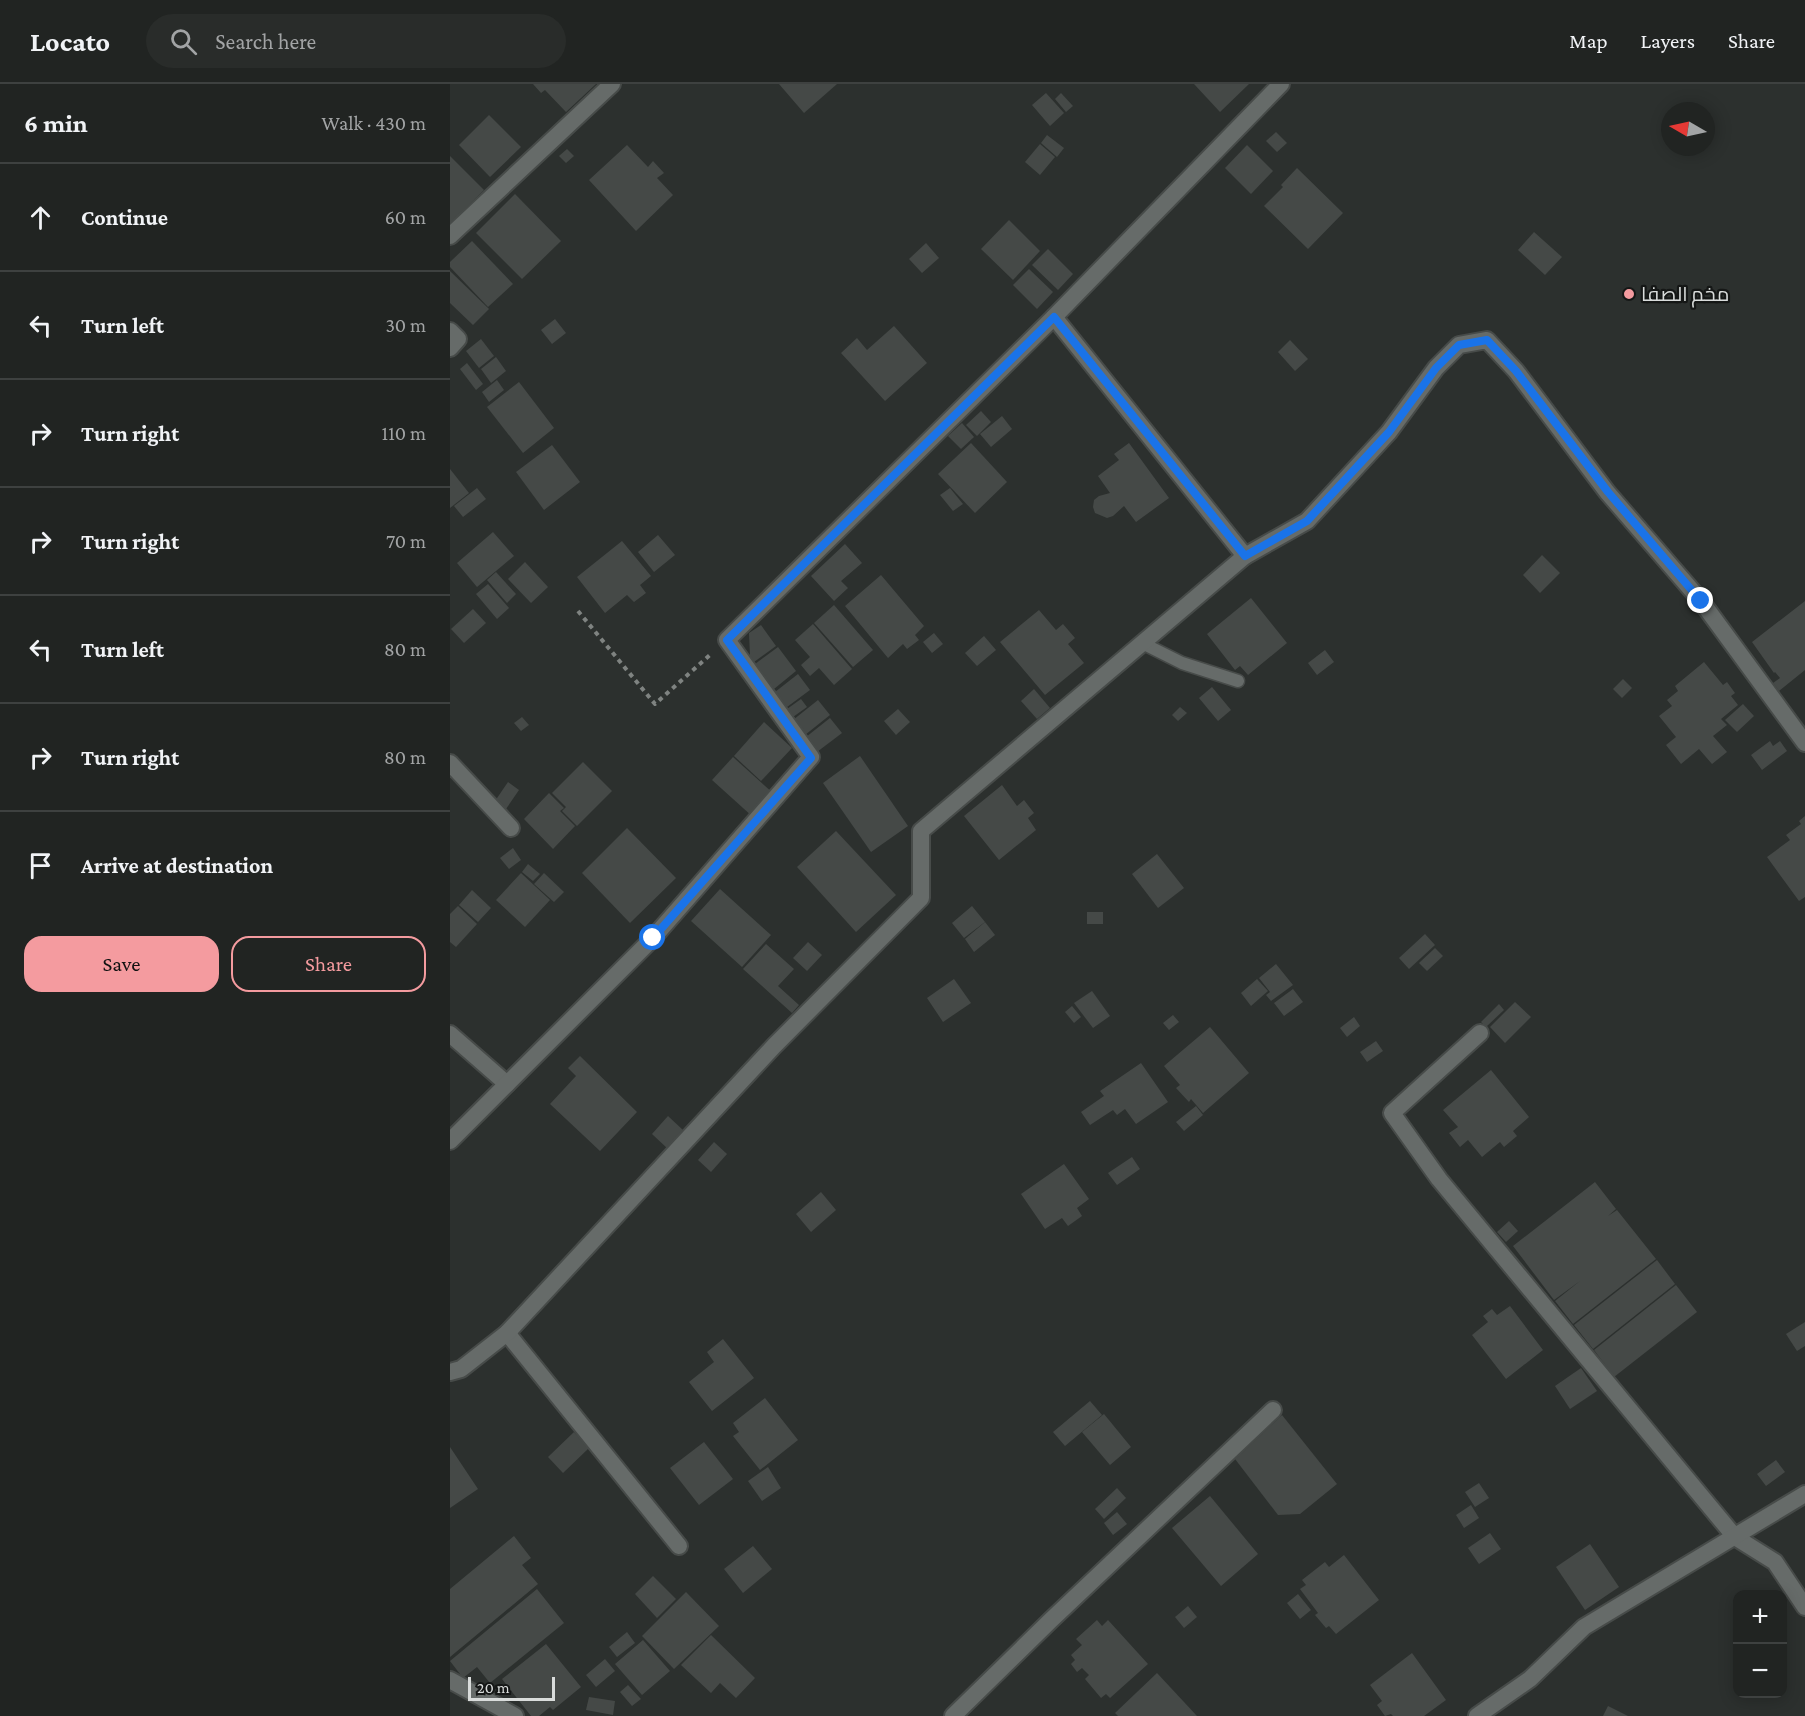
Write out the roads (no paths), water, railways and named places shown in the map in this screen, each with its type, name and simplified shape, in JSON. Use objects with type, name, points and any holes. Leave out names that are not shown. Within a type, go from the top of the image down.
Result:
[{"type":"street","points":[[450,236],[612,84]]},
{"type":"street","points":[[450,1141],[653,938],[811,758],[727,640],[1054,317],[1281,84]]},
{"type":"street","points":[[1054,317],[1245,556]]},
{"type":"street","points":[[450,331],[458,339],[450,348]]},
{"type":"street","points":[[450,1372],[461,1369],[507,1333],[774,1046],[921,898],[921,831],[1245,556],[1307,521],[1389,432],[1436,368],[1459,345],[1487,340],[1516,371],[1608,492],[1701,601],[1805,743]]},
{"type":"street","points":[[450,763],[511,828]]},
{"type":"street","points":[[1480,1033],[1392,1113],[1439,1179],[1736,1537],[1775,1562],[1805,1607]]},
{"type":"street","points":[[450,1034],[507,1084]]},
{"type":"street","points":[[507,1333],[678,1546]]},
{"type":"street","points":[[953,1716],[1273,1410]]},
{"type":"street","points":[[1477,1716],[1530,1679],[1584,1627],[1805,1494]]},
{"type":"street","points":[[450,1680],[515,1716]]},
{"type":"lane","points":[[1142,643],[1182,663],[1238,681]]},
{"type":"place","name":"مخم الصفا","points":[[1629,294]]}]
